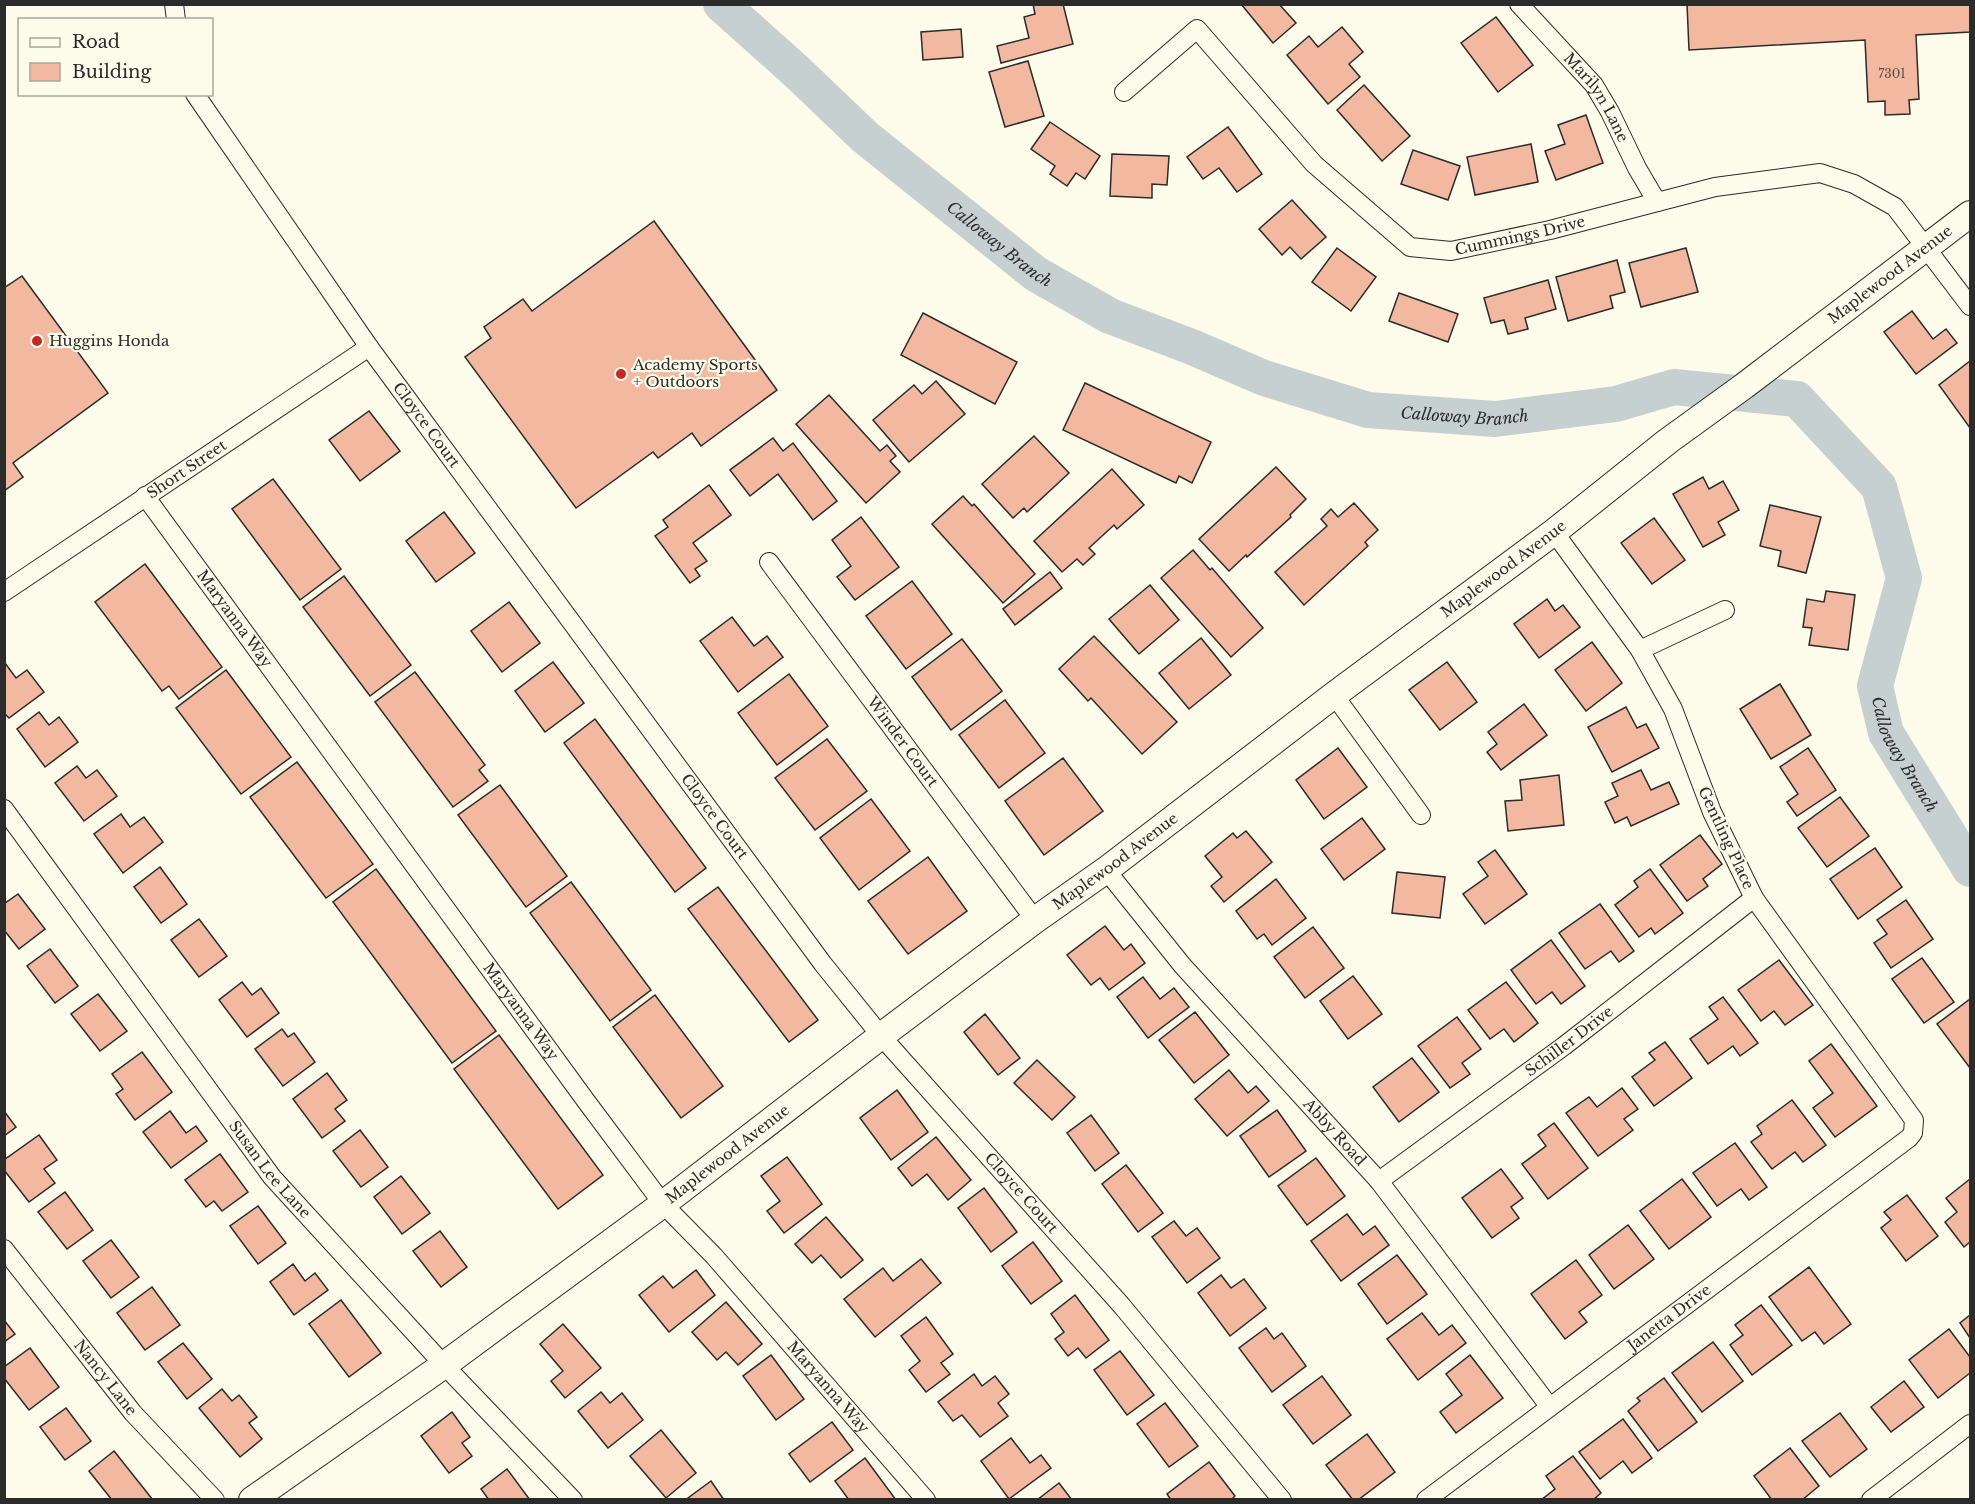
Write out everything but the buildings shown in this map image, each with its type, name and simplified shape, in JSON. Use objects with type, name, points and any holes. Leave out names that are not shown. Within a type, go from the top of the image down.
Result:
[{"type":"street","name":"Marilyn Lane","points":[[1519,4],[1594,85],[1657,202]]},
{"type":"street","name":"Cummings Drive","points":[[1124,92],[1197,29],[1314,165],[1410,247],[1451,250],[1550,230],[1715,187],[1820,173],[1854,184],[1895,207],[1971,306]]},
{"type":"street","name":"Cloyce Court","points":[[196,96],[369,347],[823,964],[881,1036],[1122,1306],[1282,1500]]},
{"type":"street","name":"Maplewood Avenue","points":[[252,1500],[444,1365],[663,1204],[881,1036],[1035,920],[1106,870],[1334,695],[1554,532],[1668,441],[1971,214]]},
{"type":"street","name":"Short Street","points":[[4,592],[369,347]]},
{"type":"street","name":"Maryanna Way","points":[[146,496],[663,1204],[714,1256],[926,1500]]},
{"type":"street","name":"Gentling Place","points":[[1554,532],[1640,650],[1673,709],[1712,812],[1754,898],[1914,1120],[1912,1133]]},
{"type":"street","name":"Winder Court","points":[[769,562],[1035,920]]},
{"type":"street","points":[[1640,650],[1725,610]]},
{"type":"street","points":[[1334,695],[1421,815]]},
{"type":"street","name":"Susan Lee Lane","points":[[4,809],[272,1177],[444,1365],[573,1500]]},
{"type":"street","name":"Abby Road","points":[[1106,870],[1182,965],[1379,1181],[1549,1406]]},
{"type":"street","name":"Schiller Drive","points":[[1379,1181],[1564,1046],[1754,898]]},
{"type":"street","name":"Janetta Drive","points":[[1426,1500],[1909,1138],[1912,1133]]},
{"type":"street","name":"Nancy Lane","points":[[4,1249],[134,1413],[215,1500]]},
{"type":"street","points":[[1871,1500],[1971,1424]]},
{"type":"waterway","name":"Calloway Branch","points":[[721,4],[865,137],[1036,274],[1110,316],[1192,347],[1264,378],[1368,410],[1495,419],[1616,404],[1674,387],[1797,399],[1879,487],[1904,578],[1875,686],[1886,733],[1970,869]]},
{"type":"place","name":"Huggins Honda","points":[[37,341]]},
{"type":"place","name":"Academy Sports + Outdoors","points":[[621,374]]}]
